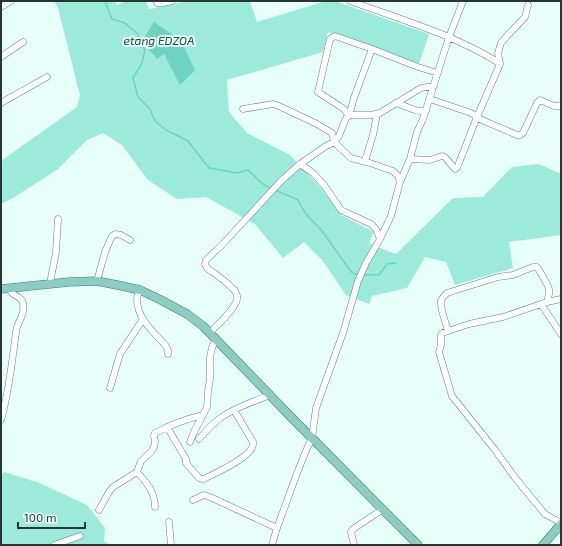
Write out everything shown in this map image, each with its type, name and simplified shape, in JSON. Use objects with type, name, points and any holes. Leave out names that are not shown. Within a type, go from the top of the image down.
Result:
[{"type":"main road","points":[[5,289],[50,283],[96,281],[140,290],[187,314],[213,336],[418,545]]},
{"type":"main road","points":[[543,545],[561,524]]},
{"type":"street","points":[[1,7],[11,1]]},
{"type":"street","points":[[156,1],[157,3],[172,1]]},
{"type":"street","points":[[350,1],[429,29],[471,47],[500,64]]},
{"type":"street","points":[[272,545],[276,528],[305,452],[312,438],[316,408],[343,332],[358,281],[366,262],[380,239],[391,216],[400,182],[410,159],[417,132],[430,99],[460,2]]},
{"type":"street","points":[[410,159],[430,160],[442,156],[445,157],[453,168],[457,168],[500,64],[498,53],[501,44],[525,17],[528,5]]},
{"type":"street","points":[[349,116],[344,109],[318,92],[330,39],[335,36],[438,73]]},
{"type":"street","points":[[1,57],[23,42]]},
{"type":"street","points":[[190,442],[207,407],[210,379],[210,357],[213,336],[238,298],[232,287],[208,268],[205,264],[206,260],[221,246],[281,181],[300,164],[334,142],[339,136],[346,118],[349,116],[372,49]]},
{"type":"street","points":[[1,103],[47,77]]},
{"type":"street","points":[[349,116],[377,114],[421,88],[434,86]]},
{"type":"street","points":[[430,99],[471,113],[482,120],[517,135],[522,133],[540,100],[554,106],[561,106]]},
{"type":"street","points":[[395,103],[420,112],[426,111]]},
{"type":"street","points":[[243,109],[274,104],[279,106],[332,133],[334,142],[351,158],[393,171],[398,176],[400,182]]},
{"type":"street","points":[[365,162],[377,114]]},
{"type":"street","points":[[300,164],[313,173],[324,185],[341,210],[371,224],[376,229],[380,239]]},
{"type":"street","points":[[50,283],[56,252],[58,219]]},
{"type":"street","points":[[96,281],[105,252],[112,236],[116,234],[121,235],[130,240]]},
{"type":"street","points":[[448,331],[441,306],[441,300],[444,296],[498,277],[513,276],[533,267],[537,267],[549,289],[549,294],[544,303]]},
{"type":"street","points":[[1,420],[12,366],[17,326],[23,313],[23,302],[20,297],[5,289]]},
{"type":"street","points":[[140,290],[137,297],[139,313],[166,346],[168,354]]},
{"type":"street","points":[[561,299],[544,303],[503,317],[469,324],[441,334],[441,345],[439,352],[452,396],[545,514],[561,524]]},
{"type":"street","points":[[544,303],[561,334]]},
{"type":"street","points":[[110,388],[120,354],[143,319]]},
{"type":"street","points":[[198,439],[211,425],[234,410],[270,395]]},
{"type":"street","points":[[167,427],[186,459],[186,463],[199,478],[204,479],[224,470],[247,455],[254,446],[234,410]]},
{"type":"street","points":[[99,510],[113,487],[137,472],[141,461],[151,452],[154,447],[155,433],[167,427],[203,415]]},
{"type":"street","points":[[137,472],[152,490],[155,500],[155,507]]},
{"type":"street","points":[[193,500],[204,495],[210,497],[276,528]]},
{"type":"street","points":[[354,545],[351,532],[353,529],[383,509]]},
{"type":"street","points":[[168,522],[171,545]]},
{"type":"street","points":[[54,545],[80,536]]},
{"type":"shaded area","points":[[54,1],[115,1],[117,5],[126,1],[146,1],[149,9],[188,1],[250,1],[257,22],[326,1],[335,1],[429,34],[419,64],[328,32],[323,52],[227,80],[229,112],[247,133],[290,155],[321,188],[341,215],[374,232],[369,243],[396,254],[453,198],[483,197],[512,167],[539,164],[561,174],[561,235],[509,242],[513,268],[455,285],[446,262],[425,257],[407,288],[372,296],[369,304],[346,295],[322,260],[304,242],[283,258],[255,224],[206,197],[177,199],[148,180],[122,145],[103,133],[87,140],[58,169],[1,204],[1,161],[77,107],[80,95],[58,8]]},
{"type":"shaded area","points":[[4,472],[37,482],[87,505],[105,528],[104,541],[110,545],[1,545],[1,476]]},
{"type":"water","name":"etang EDZOA","points":[[154,22],[176,37],[176,40],[184,47],[195,70],[180,85],[164,54],[157,59],[142,41]]},
{"type":"waterway","points":[[105,1],[112,19],[125,23],[138,34],[139,41],[145,50],[142,63],[133,78],[138,97],[150,109],[155,121],[166,130],[188,141],[209,168],[237,173],[248,170],[263,184],[272,189]]},
{"type":"waterway","points":[[275,190],[298,200],[306,214],[323,232],[349,269],[354,274],[358,274]]},
{"type":"waterway","points":[[362,275],[379,275],[387,264],[396,263]]}]
